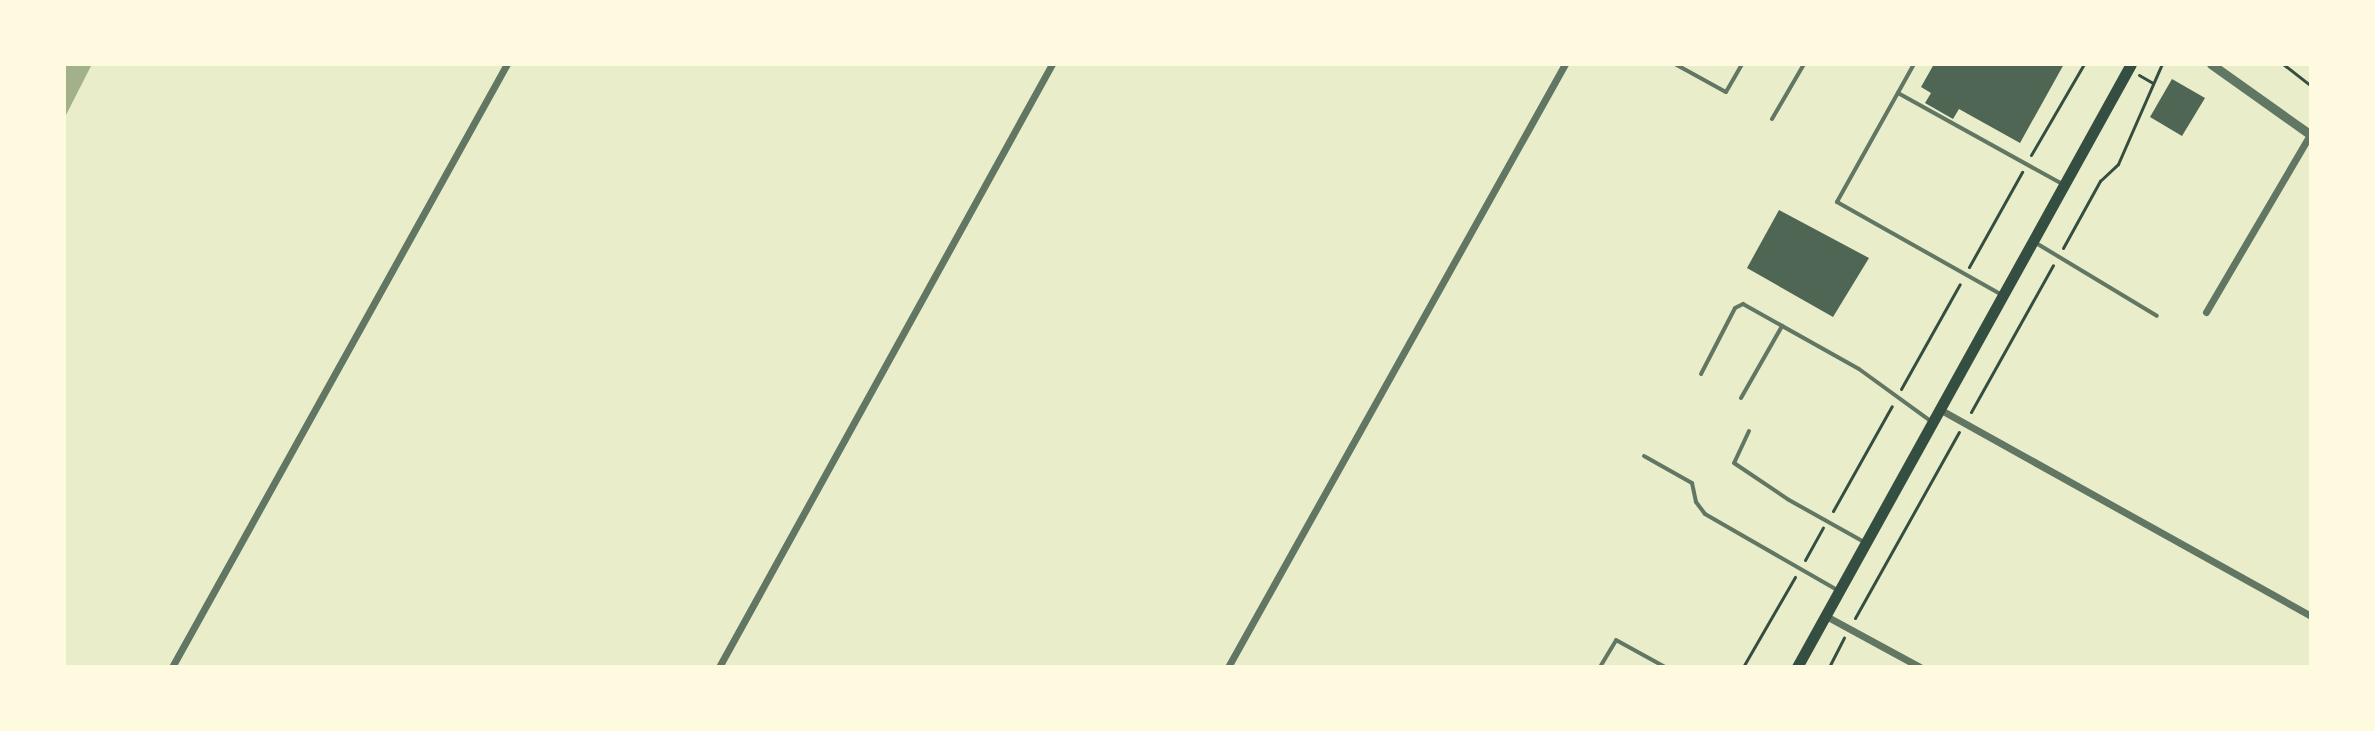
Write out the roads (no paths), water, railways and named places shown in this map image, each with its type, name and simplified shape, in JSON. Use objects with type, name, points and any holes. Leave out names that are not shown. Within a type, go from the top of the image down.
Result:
[{"type":"main road","points":[[1797,667],[2035,243],[2131,64]]},
{"type":"street","points":[[175,666],[507,64]]},
{"type":"street","points":[[719,667],[1052,64]]},
{"type":"street","points":[[1228,667],[1565,64]]},
{"type":"street","points":[[2206,312],[2311,134],[2211,64]]},
{"type":"street","points":[[1941,410],[2311,616]]},
{"type":"street","points":[[1826,616],[1920,667]]},
{"type":"lane","points":[[1675,64],[1726,92],[1742,64]]},
{"type":"lane","points":[[1772,119],[1804,64]]},
{"type":"lane","points":[[1914,64],[1837,202],[2005,296]]},
{"type":"lane","points":[[1898,93],[2066,186]]},
{"type":"lane","points":[[2035,243],[2157,316]]},
{"type":"lane","points":[[1701,374],[1735,308],[1743,304],[1859,369],[1934,423]]},
{"type":"lane","points":[[1741,398],[1782,326]]},
{"type":"lane","points":[[1749,431],[1734,463],[1867,543]]},
{"type":"lane","points":[[1644,456],[1692,483],[1696,502],[1705,514],[1839,591]]},
{"type":"lane","points":[[1600,667],[1616,640],[1665,667]]}]
